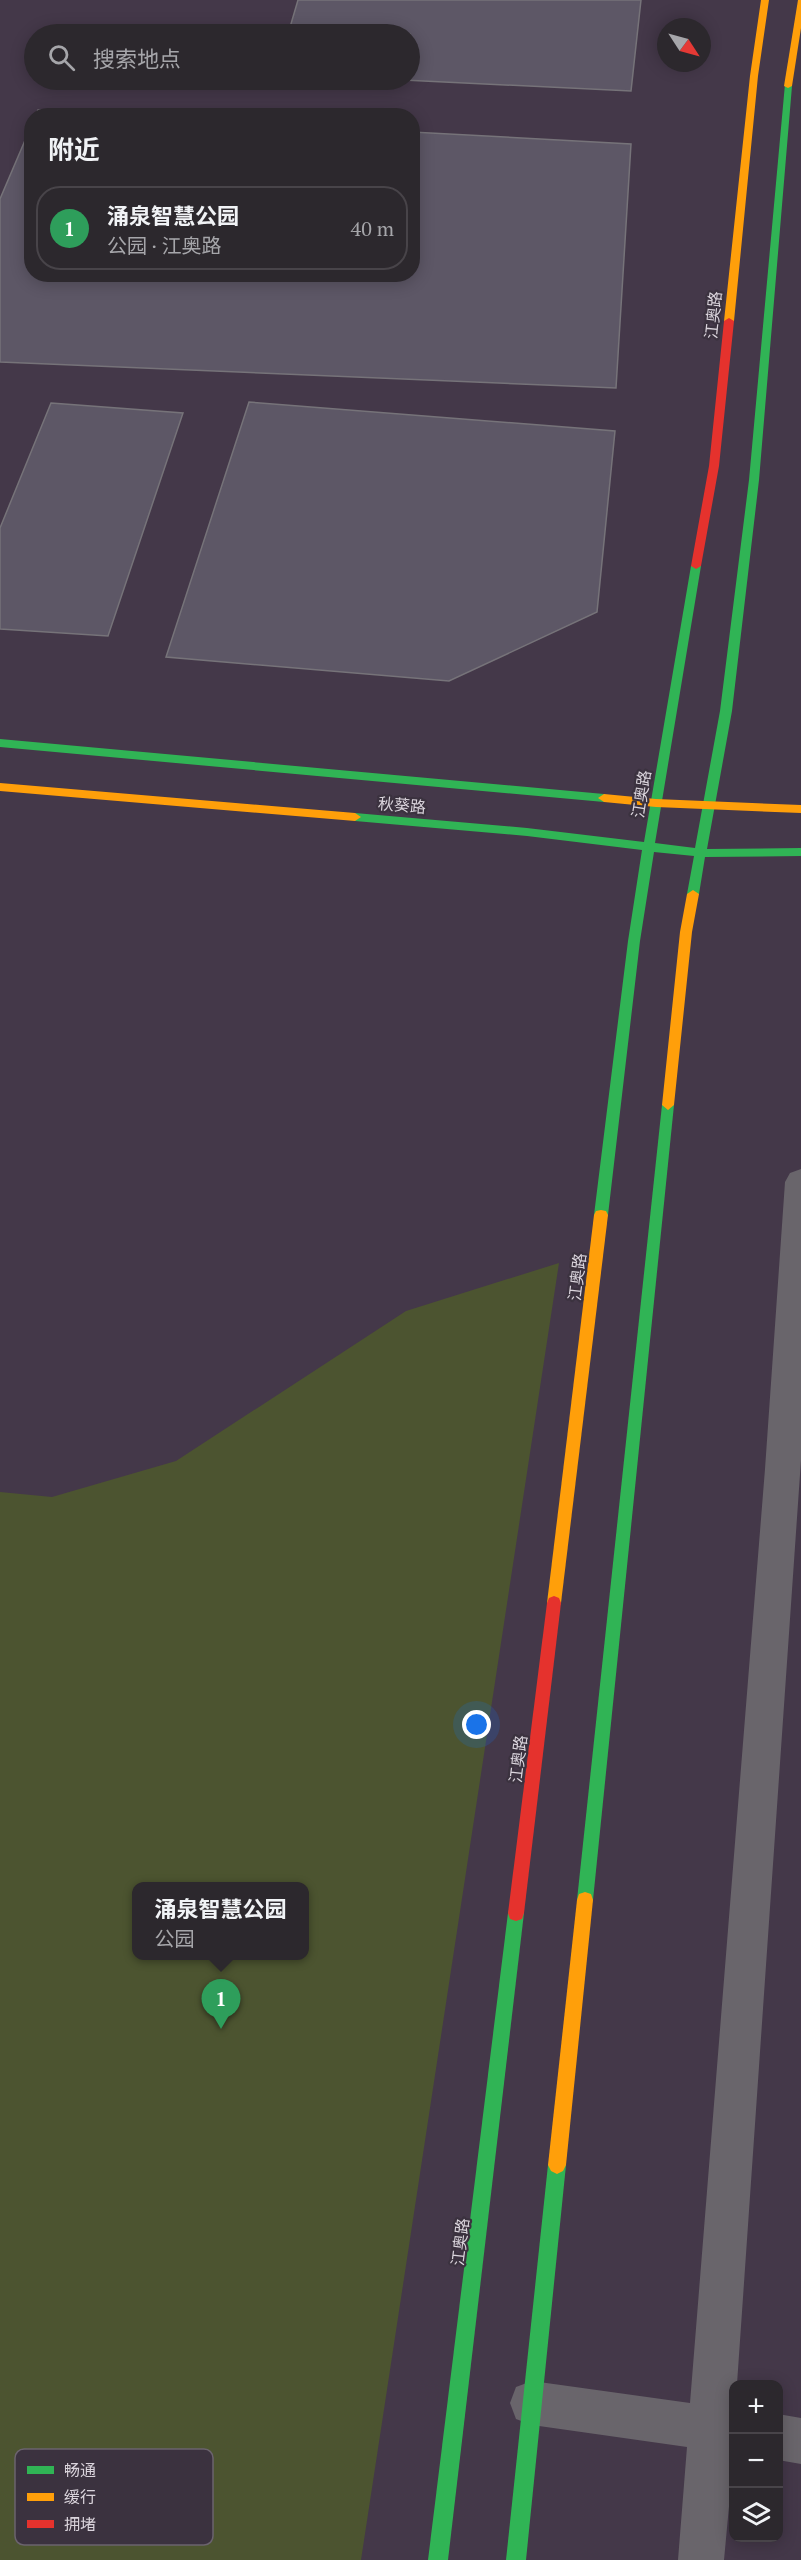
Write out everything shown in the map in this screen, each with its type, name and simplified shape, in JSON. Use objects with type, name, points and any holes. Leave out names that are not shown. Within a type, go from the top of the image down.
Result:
[{"type":"street","name":"江奥路","points":[[438,2560],[633,953],[671,705],[714,466],[754,76],[765,0]]},
{"type":"street","points":[[516,2560],[686,932],[726,711],[754,480],[789,78],[801,2]]},
{"type":"street","name":"秋葵路","points":[[0,743],[656,803],[801,809]]},
{"type":"street","name":"秋葵路","points":[[0,787],[527,832],[649,848],[700,852],[801,852]]},
{"type":"street","points":[[701,2560],[722,2430],[792,1470],[801,1182]]},
{"type":"street","points":[[532,2403],[722,2430]]},
{"type":"street","points":[[783,2438],[801,2440]]},
{"type":"shaded area","points":[[0,0],[801,0],[801,2560],[0,2560]]},
{"type":"green space","points":[[559,1263],[361,2560],[0,2560],[0,1492],[52,1497],[176,1461],[406,1311]]},
{"type":"building","points":[[298,0],[641,0],[631,91],[420,81],[420,24],[291,24]]},
{"type":"building","points":[[420,132],[631,144],[616,388],[0,362],[0,199],[24,143],[24,282],[420,282]]},
{"type":"building","points":[[249,402],[615,431],[597,612],[449,681],[166,657]]},
{"type":"building","points":[[51,403],[183,413],[108,636],[0,629],[0,528]]},
{"type":"traffic: fast","points":[[693,894],[726,711],[754,480],[788,86]]},
{"type":"traffic: fast","points":[[601,1215],[634,941],[671,705],[696,566]]},
{"type":"traffic: fast","points":[[0,743],[604,798]]},
{"type":"traffic: fast","points":[[355,817],[527,832],[700,853],[801,852]]},
{"type":"traffic: fast","points":[[585,1900],[668,1105]]},
{"type":"traffic: fast","points":[[438,2560],[516,1913]]},
{"type":"traffic: fast","points":[[516,2560],[557,2165]]},
{"type":"traffic: slow","points":[[729,321],[754,76],[765,0]]},
{"type":"traffic: slow","points":[[788,86],[801,2]]},
{"type":"traffic: slow","points":[[0,787],[355,817]]},
{"type":"traffic: slow","points":[[604,798],[656,803],[801,809]]},
{"type":"traffic: slow","points":[[668,1105],[686,932],[693,894]]},
{"type":"traffic: slow","points":[[554,1603],[601,1215]]},
{"type":"traffic: slow","points":[[557,2165],[585,1900]]},
{"type":"traffic: jam","points":[[696,566],[714,466],[729,321]]},
{"type":"traffic: jam","points":[[516,1913],[554,1603]]},
{"type":"place","name":"涌泉智慧公园","points":[[221,2029]]}]
